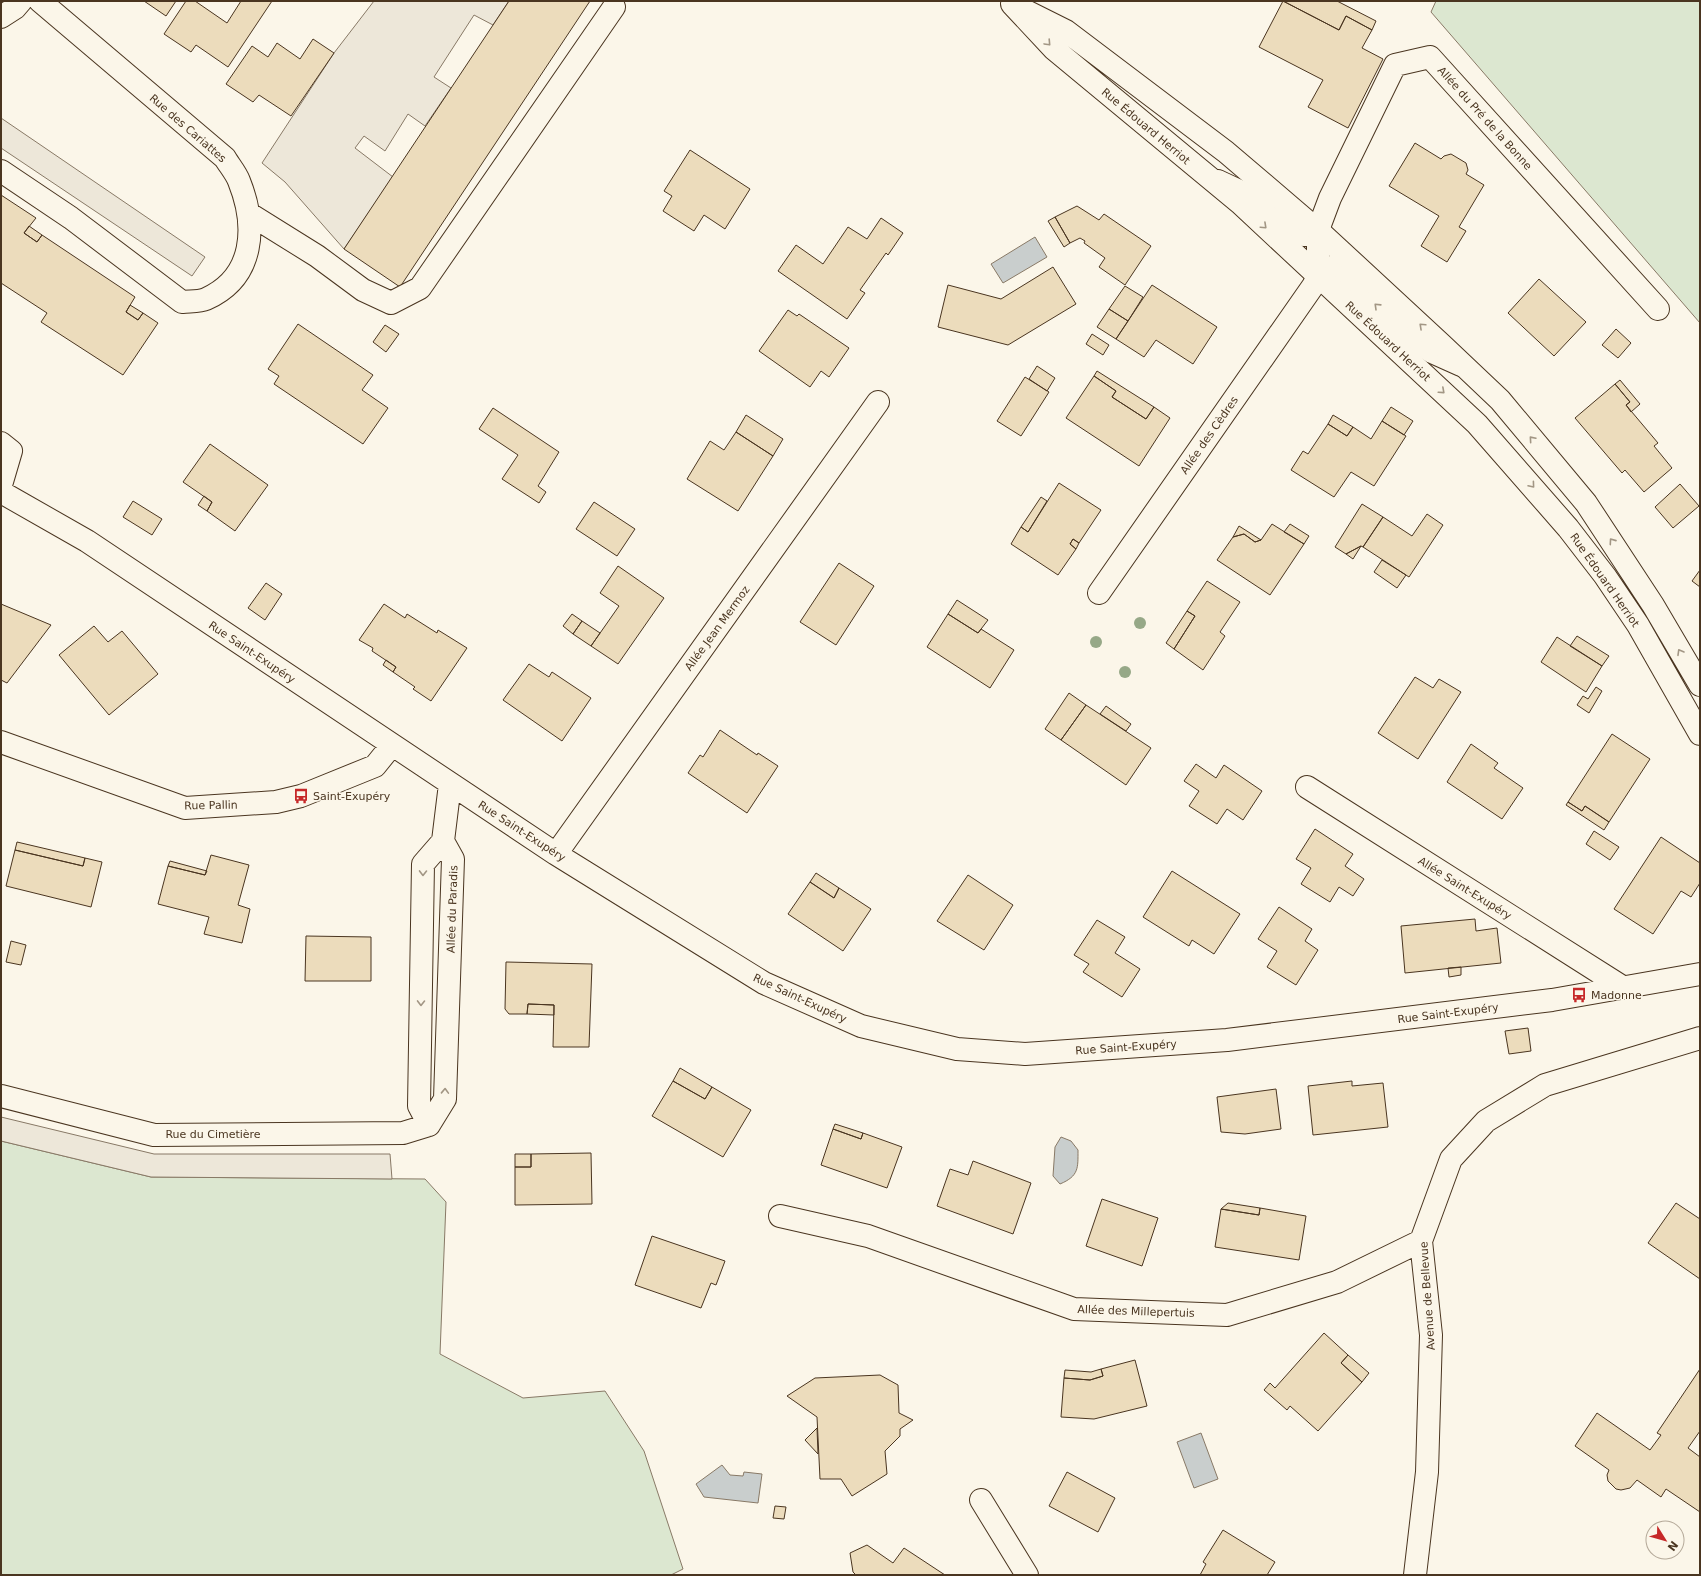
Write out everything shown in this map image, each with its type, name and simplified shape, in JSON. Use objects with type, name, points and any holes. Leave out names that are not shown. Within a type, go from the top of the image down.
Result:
[{"type":"street","points":[[1,17],[15,8],[21,1]]},
{"type":"street","name":"Rue des Cariattes","points":[[1,171],[71,218],[182,302],[204,300],[223,289],[237,275],[247,256],[250,231],[248,213],[239,181],[225,158],[40,1]]},
{"type":"street","points":[[1011,2],[1070,35],[1226,152],[1318,230],[1500,400],[1586,503],[1653,605],[1700,685]]},
{"type":"street","name":"Rue Édouard Herriot","points":[[1011,2],[1054,49],[1240,203],[1477,424],[1568,528],[1605,576],[1638,625],[1700,734]]},
{"type":"street","points":[[248,213],[317,256],[363,290],[392,303],[420,288],[614,7]]},
{"type":"street","name":"Allée du Pré de la Bonne","points":[[1318,230],[1330,198],[1395,65],[1430,57],[1658,309]]},
{"type":"street","points":[[1211,179],[1231,186],[1248,195],[1292,231],[1300,235],[1308,236],[1318,230]]},
{"type":"street","points":[[1318,230],[1318,277]]},
{"type":"street","name":"Allée des Cèdres","points":[[1099,593],[1324,268],[1332,267],[1342,272],[1412,339],[1432,352],[1466,367]]},
{"type":"street","name":"Allée Jean Mermoz","points":[[556,854],[878,402]]},
{"type":"street","points":[[1,444],[11,451],[1,485]]},
{"type":"street","name":"Rue Saint-Exupéry","points":[[1,492],[87,541],[556,854],[764,983],[861,1026],[957,1049],[1025,1054],[1227,1040],[1544,1001],[1694,978]]},
{"type":"street","name":"Rue Pallin","points":[[1,742],[185,808],[276,802],[301,796],[375,766],[392,745]]},
{"type":"street","points":[[429,1125],[419,1106],[423,864],[443,841],[450,784]]},
{"type":"street","name":"Allée Saint-Exupéry","points":[[1307,787],[1624,988]]},
{"type":"street","name":"Allée du Paradis","points":[[429,1125],[445,1099],[453,859],[443,841]]},
{"type":"street","name":"Avenue de Bellevue","points":[[1415,1575],[1427,1472],[1431,1335],[1421,1241],[1451,1159],[1486,1121],[1545,1085],[1700,1038]]},
{"type":"street","name":"Rue du Cimetière","points":[[1,1096],[154,1135],[403,1133],[429,1125]]},
{"type":"street","name":"Allée des Millepertuis","points":[[780,1216],[868,1236],[1074,1309],[1227,1315],[1337,1282],[1421,1241]]},
{"type":"street","points":[[981,1500],[1027,1575]]},
{"type":"green space","points":[[1436,1],[1700,1],[1700,323],[1431,12]]},
{"type":"green space","points":[[1,1141],[151,1177],[425,1179],[446,1202],[440,1354],[523,1398],[605,1391],[644,1451],[683,1569],[671,1575],[1,1575]]},
{"type":"shaded area","points":[[374,1],[509,1],[493,25],[474,15],[434,77],[451,88],[425,126],[408,114],[385,151],[364,136],[355,148],[393,177],[344,249],[285,182],[262,163],[334,53]]},
{"type":"shaded area","points":[[1,118],[205,257],[192,276],[1,148]]},
{"type":"shaded area","points":[[1035,237],[1047,257],[1003,283],[991,264]]},
{"type":"shaded area","points":[[1,1117],[154,1154],[390,1154],[392,1179],[151,1177],[1,1141]]},
{"type":"shaded area","points":[[1061,1137],[1071,1141],[1078,1150],[1078,1156],[1076,1171],[1071,1178],[1060,1184],[1053,1176],[1055,1147]]},
{"type":"shaded area","points":[[1201,1433],[1218,1479],[1194,1488],[1177,1442]]},
{"type":"shaded area","points":[[722,1465],[730,1475],[743,1476],[744,1472],[762,1474],[758,1503],[704,1497],[696,1484]]},
{"type":"building","points":[[144,1],[176,1],[166,16]]},
{"type":"building","points":[[186,1],[195,1],[227,23],[241,1],[272,1],[228,67],[196,45],[191,52],[164,34]]},
{"type":"building","points":[[509,1],[590,1],[400,287],[344,249]]},
{"type":"building","points":[[1283,1],[1339,30],[1346,16],[1372,30],[1362,48],[1383,59],[1348,128],[1308,107],[1323,80],[1259,47]]},
{"type":"building","points":[[1283,1],[1337,1],[1376,21],[1372,30],[1346,16],[1339,30]]},
{"type":"building","points":[[313,39],[334,53],[291,116],[259,95],[253,102],[226,84],[252,46],[268,57],[277,43],[300,59]]},
{"type":"building","points":[[1415,143],[1441,159],[1444,156],[1451,154],[1466,163],[1468,170],[1466,174],[1484,185],[1459,227],[1466,231],[1447,262],[1421,246],[1439,216],[1389,186]]},
{"type":"building","points":[[690,150],[750,189],[725,229],[704,215],[694,231],[663,211],[672,196],[664,191]]},
{"type":"building","points":[[1,195],[36,218],[24,233],[37,242],[42,235],[135,297],[126,312],[138,320],[143,313],[158,323],[123,375],[41,322],[47,313],[1,283]]},
{"type":"building","points":[[1077,206],[1099,220],[1104,214],[1151,246],[1125,285],[1099,267],[1105,258],[1084,243],[1085,241],[1080,238],[1070,243],[1055,217]]},
{"type":"building","points":[[1055,217],[1070,243],[1064,247],[1048,221]]},
{"type":"building","points":[[881,218],[903,233],[888,255],[886,253],[860,290],[865,293],[847,319],[778,271],[796,245],[823,264],[848,227],[867,239]]},
{"type":"building","points":[[29,226],[42,235],[37,242],[24,233]]},
{"type":"building","points":[[1053,267],[1076,304],[1008,345],[938,327],[948,285],[1001,299]]},
{"type":"building","points":[[1539,279],[1586,322],[1554,356],[1508,313]]},
{"type":"building","points":[[1152,285],[1217,327],[1193,364],[1156,340],[1144,357],[1116,339]]},
{"type":"building","points":[[1125,286],[1143,297],[1128,321],[1109,309]]},
{"type":"building","points":[[130,305],[143,313],[138,320],[126,312]]},
{"type":"building","points":[[1109,309],[1128,321],[1116,339],[1097,327]]},
{"type":"building","points":[[788,310],[797,316],[799,314],[849,348],[829,377],[821,371],[810,387],[759,351]]},
{"type":"building","points":[[298,324],[373,375],[362,390],[388,408],[363,444],[274,384],[279,376],[268,369]]},
{"type":"building","points":[[385,325],[399,334],[386,352],[373,342]]},
{"type":"building","points":[[1616,329],[1631,343],[1618,358],[1602,345]]},
{"type":"building","points":[[1092,334],[1109,345],[1103,355],[1086,344]]},
{"type":"building","points":[[1037,366],[1055,378],[1047,391],[1029,379]]},
{"type":"building","points":[[1097,371],[1154,407],[1146,419],[1112,397],[1116,391],[1094,376]]},
{"type":"building","points":[[1094,376],[1116,391],[1112,397],[1146,419],[1154,407],[1170,418],[1139,466],[1066,418]]},
{"type":"building","points":[[1025,377],[1049,392],[1021,436],[997,421]]},
{"type":"building","points":[[1620,380],[1640,404],[1631,412],[1626,405],[1630,402],[1615,384]]},
{"type":"building","points":[[1615,384],[1630,402],[1626,405],[1658,443],[1654,446],[1672,468],[1644,492],[1625,470],[1622,473],[1575,418]]},
{"type":"building","points":[[1391,407],[1413,421],[1404,435],[1382,421]]},
{"type":"building","points":[[493,408],[559,452],[538,486],[546,492],[539,503],[502,479],[518,455],[479,429]]},
{"type":"building","points":[[746,415],[783,439],[773,456],[736,432]]},
{"type":"building","points":[[1333,415],[1353,427],[1347,436],[1328,424]]},
{"type":"building","points":[[1382,421],[1406,436],[1374,486],[1351,472],[1334,497],[1291,470],[1303,451],[1308,454],[1328,424],[1347,436],[1353,427],[1371,439]]},
{"type":"building","points":[[736,432],[773,456],[738,511],[687,479],[710,441],[724,450]]},
{"type":"building","points":[[210,444],[268,485],[235,531],[207,511],[212,502],[183,482]]},
{"type":"building","points":[[1059,483],[1101,510],[1079,543],[1073,539],[1070,544],[1076,549],[1058,575],[1011,544],[1021,527],[1028,532]]},
{"type":"building","points":[[1680,484],[1699,506],[1673,528],[1655,507]]},
{"type":"building","points":[[204,496],[212,502],[207,511],[198,505]]},
{"type":"building","points":[[1041,497],[1047,501],[1028,532],[1021,527]]},
{"type":"building","points":[[133,501],[162,519],[152,535],[123,517]]},
{"type":"building","points":[[594,502],[635,529],[617,556],[576,529]]},
{"type":"building","points":[[1362,504],[1383,517],[1363,547],[1361,546],[1346,554],[1335,547]]},
{"type":"building","points":[[1427,514],[1443,525],[1409,577],[1363,547],[1383,517],[1412,536]]},
{"type":"building","points":[[1272,524],[1304,544],[1270,595],[1217,560],[1233,537],[1244,534],[1255,542],[1261,540]]},
{"type":"building","points":[[1290,524],[1309,536],[1304,544],[1284,532]]},
{"type":"building","points":[[1239,526],[1261,540],[1255,542],[1244,534],[1233,537]]},
{"type":"building","points":[[1073,539],[1079,543],[1076,549],[1070,544]]},
{"type":"building","points":[[1361,546],[1353,559],[1346,554]]},
{"type":"building","points":[[1382,560],[1406,575],[1397,588],[1374,572]]},
{"type":"building","points":[[839,563],[874,586],[836,645],[800,622]]},
{"type":"building","points":[[618,566],[664,598],[618,664],[591,646],[619,606],[600,593]]},
{"type":"building","points":[[1700,570],[1700,587],[1692,581]]},
{"type":"building","points":[[1207,581],[1240,602],[1220,632],[1225,636],[1203,670],[1174,649],[1195,616],[1187,611]]},
{"type":"building","points":[[266,583],[282,594],[265,620],[248,608]]},
{"type":"building","points":[[957,600],[988,620],[978,633],[948,614]]},
{"type":"building","points":[[1,604],[51,625],[7,683],[1,680]]},
{"type":"building","points":[[384,604],[405,618],[407,614],[437,633],[438,630],[467,648],[431,701],[413,689],[415,687],[393,672],[396,667],[372,651],[373,648],[359,640]]},
{"type":"building","points":[[1187,611],[1195,616],[1174,649],[1166,643]]},
{"type":"building","points":[[572,614],[582,621],[573,634],[563,626]]},
{"type":"building","points":[[948,614],[978,633],[981,629],[1014,650],[990,688],[927,647]]},
{"type":"building","points":[[582,621],[600,633],[591,646],[573,634]]},
{"type":"building","points":[[94,626],[108,642],[122,631],[158,674],[109,715],[59,655]]},
{"type":"building","points":[[1577,636],[1609,656],[1602,666],[1570,646]]},
{"type":"building","points":[[1557,637],[1602,666],[1586,692],[1541,662]]},
{"type":"building","points":[[386,660],[396,667],[393,672],[383,665]]},
{"type":"building","points":[[529,664],[549,677],[552,672],[591,698],[562,741],[503,700]]},
{"type":"building","points":[[1415,677],[1433,688],[1439,679],[1461,692],[1418,759],[1378,733]]},
{"type":"building","points":[[1596,687],[1602,691],[1589,713],[1577,705],[1583,696],[1588,699]]},
{"type":"building","points":[[1069,693],[1086,705],[1061,740],[1045,729]]},
{"type":"building","points":[[1086,705],[1151,748],[1126,785],[1061,740]]},
{"type":"building","points":[[1106,706],[1131,724],[1126,731],[1100,714]]},
{"type":"building","points":[[720,730],[757,755],[758,753],[778,766],[747,813],[688,773],[700,755],[703,757]]},
{"type":"building","points":[[1612,734],[1650,759],[1609,822],[1585,806],[1582,811],[1568,802]]},
{"type":"building","points":[[1471,744],[1498,763],[1494,768],[1523,788],[1502,819],[1447,782]]},
{"type":"building","points":[[1196,764],[1216,778],[1224,765],[1262,791],[1243,820],[1227,809],[1217,824],[1189,806],[1199,791],[1184,781]]},
{"type":"building","points":[[1568,802],[1582,811],[1585,806],[1609,822],[1604,830],[1566,805]]},
{"type":"building","points":[[1315,829],[1353,854],[1345,866],[1364,879],[1353,896],[1339,887],[1330,902],[1301,884],[1311,868],[1296,859]]},
{"type":"building","points":[[1594,831],[1619,847],[1610,860],[1586,844]]},
{"type":"building","points":[[1661,837],[1700,863],[1700,883],[1691,897],[1681,891],[1653,934],[1614,909]]},
{"type":"building","points":[[17,842],[85,858],[83,866],[15,850]]},
{"type":"building","points":[[15,850],[83,866],[85,858],[102,862],[91,907],[6,886]]},
{"type":"building","points":[[211,855],[249,865],[238,905],[250,909],[242,943],[204,934],[209,917],[158,904],[168,866],[205,875]]},
{"type":"building","points":[[170,861],[207,871],[205,875],[168,866]]},
{"type":"building","points":[[1172,871],[1240,914],[1214,954],[1192,940],[1189,946],[1143,917]]},
{"type":"building","points":[[816,873],[839,888],[834,898],[810,882]]},
{"type":"building","points":[[968,875],[1013,905],[984,950],[937,921]]},
{"type":"building","points":[[810,882],[834,898],[839,888],[871,909],[843,951],[788,914]]},
{"type":"building","points":[[1279,907],[1312,929],[1305,941],[1318,950],[1296,985],[1267,967],[1277,951],[1258,939]]},
{"type":"building","points":[[1475,919],[1476,931],[1497,928],[1501,963],[1405,973],[1401,926]]},
{"type":"building","points":[[1097,920],[1125,937],[1115,953],[1140,969],[1122,997],[1083,972],[1089,964],[1074,955]]},
{"type":"building","points":[[306,936],[371,937],[371,981],[305,981]]},
{"type":"building","points":[[11,941],[26,945],[21,965],[6,962]]},
{"type":"building","points":[[506,962],[592,964],[589,1047],[553,1047],[554,1005],[528,1004],[527,1014],[509,1014],[505,1009]]},
{"type":"building","points":[[1461,967],[1461,975],[1449,977],[1448,968]]},
{"type":"building","points":[[528,1004],[554,1005],[554,1015],[527,1014]]},
{"type":"building","points":[[1528,1028],[1531,1051],[1509,1054],[1505,1031]]},
{"type":"building","points":[[680,1068],[712,1087],[705,1099],[673,1081]]},
{"type":"building","points":[[673,1081],[705,1099],[712,1087],[751,1110],[723,1157],[652,1116]]},
{"type":"building","points":[[1352,1081],[1352,1086],[1383,1083],[1388,1127],[1313,1135],[1308,1086]]},
{"type":"building","points":[[1276,1089],[1281,1129],[1245,1134],[1221,1132],[1217,1097]]},
{"type":"building","points":[[835,1124],[863,1133],[861,1139],[833,1129]]},
{"type":"building","points":[[833,1129],[861,1139],[863,1133],[902,1147],[887,1188],[821,1165]]},
{"type":"building","points":[[591,1153],[592,1204],[515,1205],[515,1167],[531,1167],[531,1154]]},
{"type":"building","points":[[515,1154],[531,1154],[531,1167],[515,1167]]},
{"type":"building","points":[[973,1161],[1031,1183],[1013,1234],[937,1206],[950,1169],[968,1175]]},
{"type":"building","points":[[1102,1199],[1158,1218],[1142,1266],[1086,1246]]},
{"type":"building","points":[[1228,1203],[1260,1208],[1259,1215],[1221,1209]]},
{"type":"building","points":[[1676,1203],[1700,1219],[1700,1279],[1648,1243]]},
{"type":"building","points":[[1260,1208],[1306,1216],[1299,1260],[1215,1247],[1221,1209],[1259,1215]]},
{"type":"building","points":[[652,1236],[725,1261],[716,1285],[711,1283],[701,1308],[635,1285]]},
{"type":"building","points":[[1324,1333],[1348,1355],[1341,1363],[1362,1382],[1318,1431],[1290,1406],[1287,1410],[1264,1390],[1270,1383],[1275,1388]]},
{"type":"building","points":[[1348,1355],[1369,1373],[1362,1382],[1341,1363]]},
{"type":"building","points":[[1135,1360],[1147,1406],[1094,1419],[1061,1417],[1064,1378],[1090,1380],[1103,1376],[1101,1369]]},
{"type":"building","points":[[1101,1369],[1103,1376],[1090,1380],[1064,1378],[1065,1370],[1091,1372]]},
{"type":"building","points":[[1700,1369],[1700,1431],[1688,1448],[1700,1457],[1700,1512],[1666,1489],[1661,1497],[1637,1480],[1630,1488],[1621,1490],[1616,1489],[1608,1481],[1607,1475],[1609,1470],[1575,1446],[1597,1413],[1650,1450],[1661,1435],[1657,1433]]},
{"type":"building","points":[[880,1375],[898,1385],[899,1413],[913,1420],[900,1429],[900,1436],[885,1451],[887,1474],[852,1496],[841,1479],[820,1479],[817,1417],[787,1396],[815,1378]]},
{"type":"building","points":[[817,1428],[818,1454],[805,1440]]},
{"type":"building","points":[[1067,1472],[1115,1498],[1098,1532],[1049,1506]]},
{"type":"building","points":[[775,1506],[786,1507],[784,1519],[773,1518]]},
{"type":"building","points":[[1223,1530],[1275,1562],[1267,1575],[1200,1575],[1206,1564],[1203,1562]]},
{"type":"building","points":[[867,1545],[893,1563],[904,1548],[945,1575],[856,1575],[853,1572],[850,1553]]},
{"type":"place","name":"Saint-Exupéry","points":[[301,796]]},
{"type":"place","name":"Madonne","points":[[1579,995]]}]
